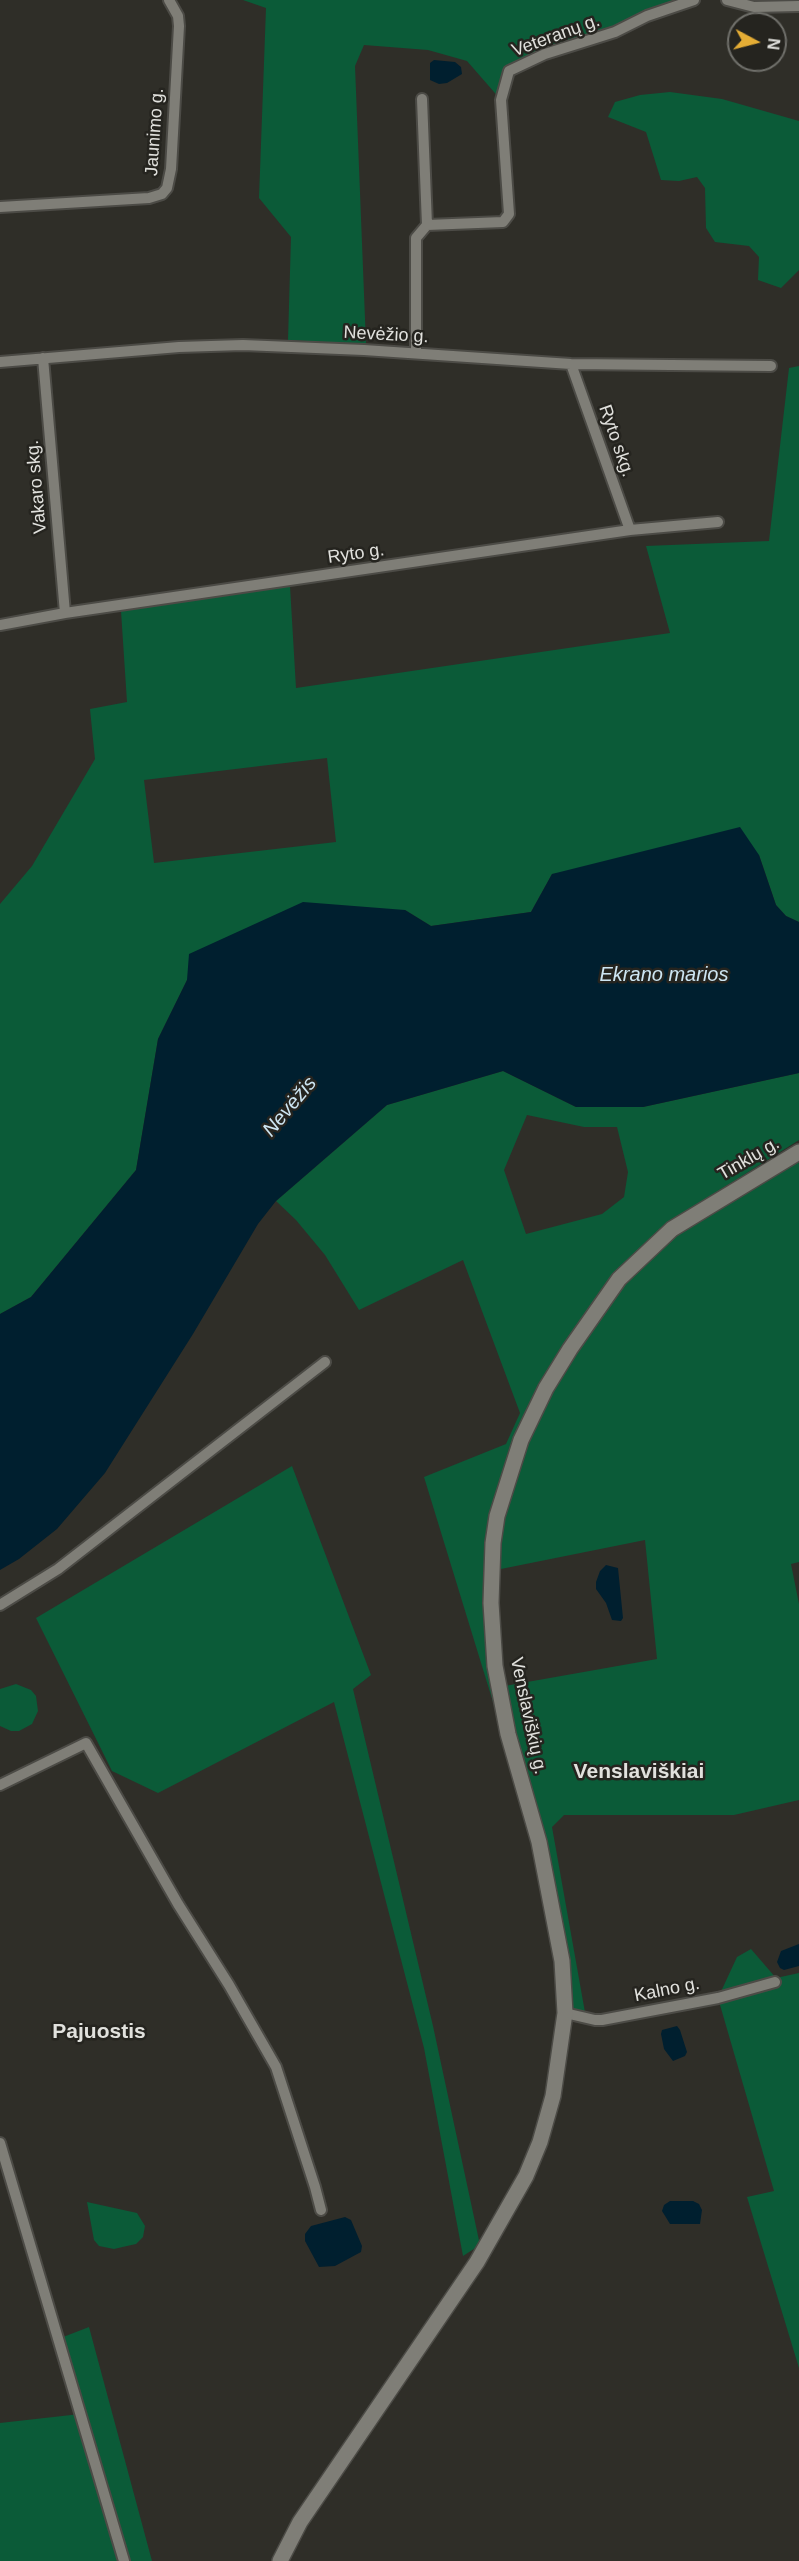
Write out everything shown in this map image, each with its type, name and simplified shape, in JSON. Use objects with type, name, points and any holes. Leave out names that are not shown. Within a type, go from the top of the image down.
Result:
[{"type":"main road","name":"Tinklų g.","points":[[718,1200],[799,1152]]},
{"type":"main road","name":"Venslaviškių g.","points":[[280,2561],[300,2522],[477,2262],[526,2176],[540,2142],[558,2067],[565,2013],[562,1961],[539,1842],[508,1734],[495,1666],[491,1603],[492,1552],[497,1516],[521,1440],[546,1388],[613,1287],[649,1248],[672,1228],[718,1200]]},
{"type":"street","name":"Jaunimo g.","points":[[0,207],[149,198],[162,194],[167,188],[171,170],[178,16],[169,0]]},
{"type":"street","name":"Veteranų g.","points":[[427,225],[503,222],[509,214],[501,100],[509,71],[545,54],[615,32],[647,16],[694,0]]},
{"type":"street","points":[[727,0],[754,7],[799,6]]},
{"type":"street","points":[[416,353],[416,238],[427,225],[422,99]]},
{"type":"street","name":"Nevėžio g.","points":[[0,362],[214,345],[287,346],[572,364],[771,366]]},
{"type":"street","name":"Vakaro skg.","points":[[43,358],[65,613]]},
{"type":"street","name":"Ryto skg.","points":[[572,364],[630,530]]},
{"type":"street","name":"Ryto g.","points":[[0,625],[65,613],[630,530],[718,522]]},
{"type":"street","points":[[0,1605],[58,1569],[325,1362]]},
{"type":"street","points":[[0,1785],[86,1743],[178,1904],[229,1985],[276,2067],[321,2210]]},
{"type":"street","name":"Kalno g.","points":[[565,2013],[602,2020],[718,1998],[775,1982]]},
{"type":"street","points":[[0,2143],[124,2561]]},
{"type":"green space","points":[[243,0],[694,0],[509,71],[501,100],[467,61],[428,50],[364,45],[355,66],[366,344],[288,340],[291,237],[259,198],[266,8]]},
{"type":"green space","points":[[670,92],[722,99],[799,121],[799,270],[781,288],[758,280],[759,257],[749,246],[715,242],[706,228],[705,188],[697,177],[679,181],[661,180],[646,132],[608,117],[615,102],[640,95]]},
{"type":"green space","points":[[799,366],[799,922],[786,916],[776,905],[759,855],[552,874],[531,912],[431,926],[405,910],[187,980],[158,1039],[136,1170],[31,1297],[0,1314],[0,904],[32,866],[95,759],[90,709],[127,702],[121,611],[290,586],[296,688],[670,633],[646,546],[769,541],[789,368]],"holes":[[[327,758],[336,842],[154,863],[144,780]]]},
{"type":"green space","points":[[503,1071],[576,1107],[643,1107],[799,1073],[799,1140],[674,1219],[640,1248],[609,1282],[583,1316],[553,1364],[494,1504],[497,1715],[424,1477],[506,1444],[520,1413],[463,1260],[359,1310],[325,1255],[296,1220],[276,1201],[387,1105]],"holes":[[[527,1115],[584,1127],[617,1127],[628,1172],[624,1197],[602,1214],[526,1234],[504,1170]]]},
{"type":"green space","points":[[799,1156],[799,1562],[791,1564],[799,1604],[799,1800],[734,1815],[564,1815],[552,1827],[586,2018],[565,2013],[562,1961],[499,1687],[657,1659],[645,1540],[491,1571],[493,1543],[546,1388],[649,1248]]},
{"type":"green space","points":[[292,1466],[371,1675],[353,1689],[433,2026],[480,2245],[463,2256],[424,2048],[334,1702],[158,1793],[112,1771],[36,1618]]},
{"type":"green space","points":[[16,1684],[31,1690],[36,1696],[38,1711],[32,1724],[19,1731],[11,1731],[0,1726],[0,1689]]},
{"type":"green space","points":[[751,1949],[776,1978],[799,1973],[799,2368],[747,2197],[774,2191],[718,1998],[737,1957]]},
{"type":"green space","points":[[87,2202],[137,2213],[145,2226],[143,2237],[136,2244],[114,2249],[99,2246],[94,2240]]},
{"type":"green space","points":[[89,2327],[152,2561],[0,2561],[0,2423],[80,2414],[58,2339]]},
{"type":"water","points":[[434,60],[455,62],[461,67],[462,74],[447,83],[439,84],[430,80],[430,63]]},
{"type":"water","name":"Ekrano marios","points":[[740,827],[759,855],[776,905],[786,916],[799,922],[799,1073],[643,1107],[576,1107],[503,1071],[387,1105],[276,1201],[258,1224],[193,1334],[105,1473],[57,1529],[19,1559],[0,1570],[0,1314],[31,1297],[136,1170],[158,1039],[187,980],[189,954],[303,902],[405,910],[431,926],[531,912],[552,874]]},
{"type":"water","points":[[606,1565],[618,1568],[623,1618],[621,1621],[612,1620],[606,1603],[596,1589],[600,1571]]},
{"type":"water","points":[[799,1944],[799,1966],[784,1970],[780,1968],[777,1962],[781,1951]]},
{"type":"water","points":[[677,2026],[687,2052],[685,2056],[673,2061],[664,2049],[661,2034],[662,2030]]},
{"type":"water","points":[[670,2201],[693,2201],[699,2204],[702,2210],[700,2224],[670,2224],[662,2211],[664,2205]]},
{"type":"water","points":[[345,2217],[351,2220],[362,2246],[361,2252],[335,2266],[319,2267],[305,2241],[305,2234],[311,2226]]},
{"type":"district","name":"Venslaviškiai","points":[[639,1772]]},
{"type":"district","name":"Pajuostis","points":[[99,2032]]},
{"type":"water label","name":"Nevėžis","points":[[290,1107]]}]
